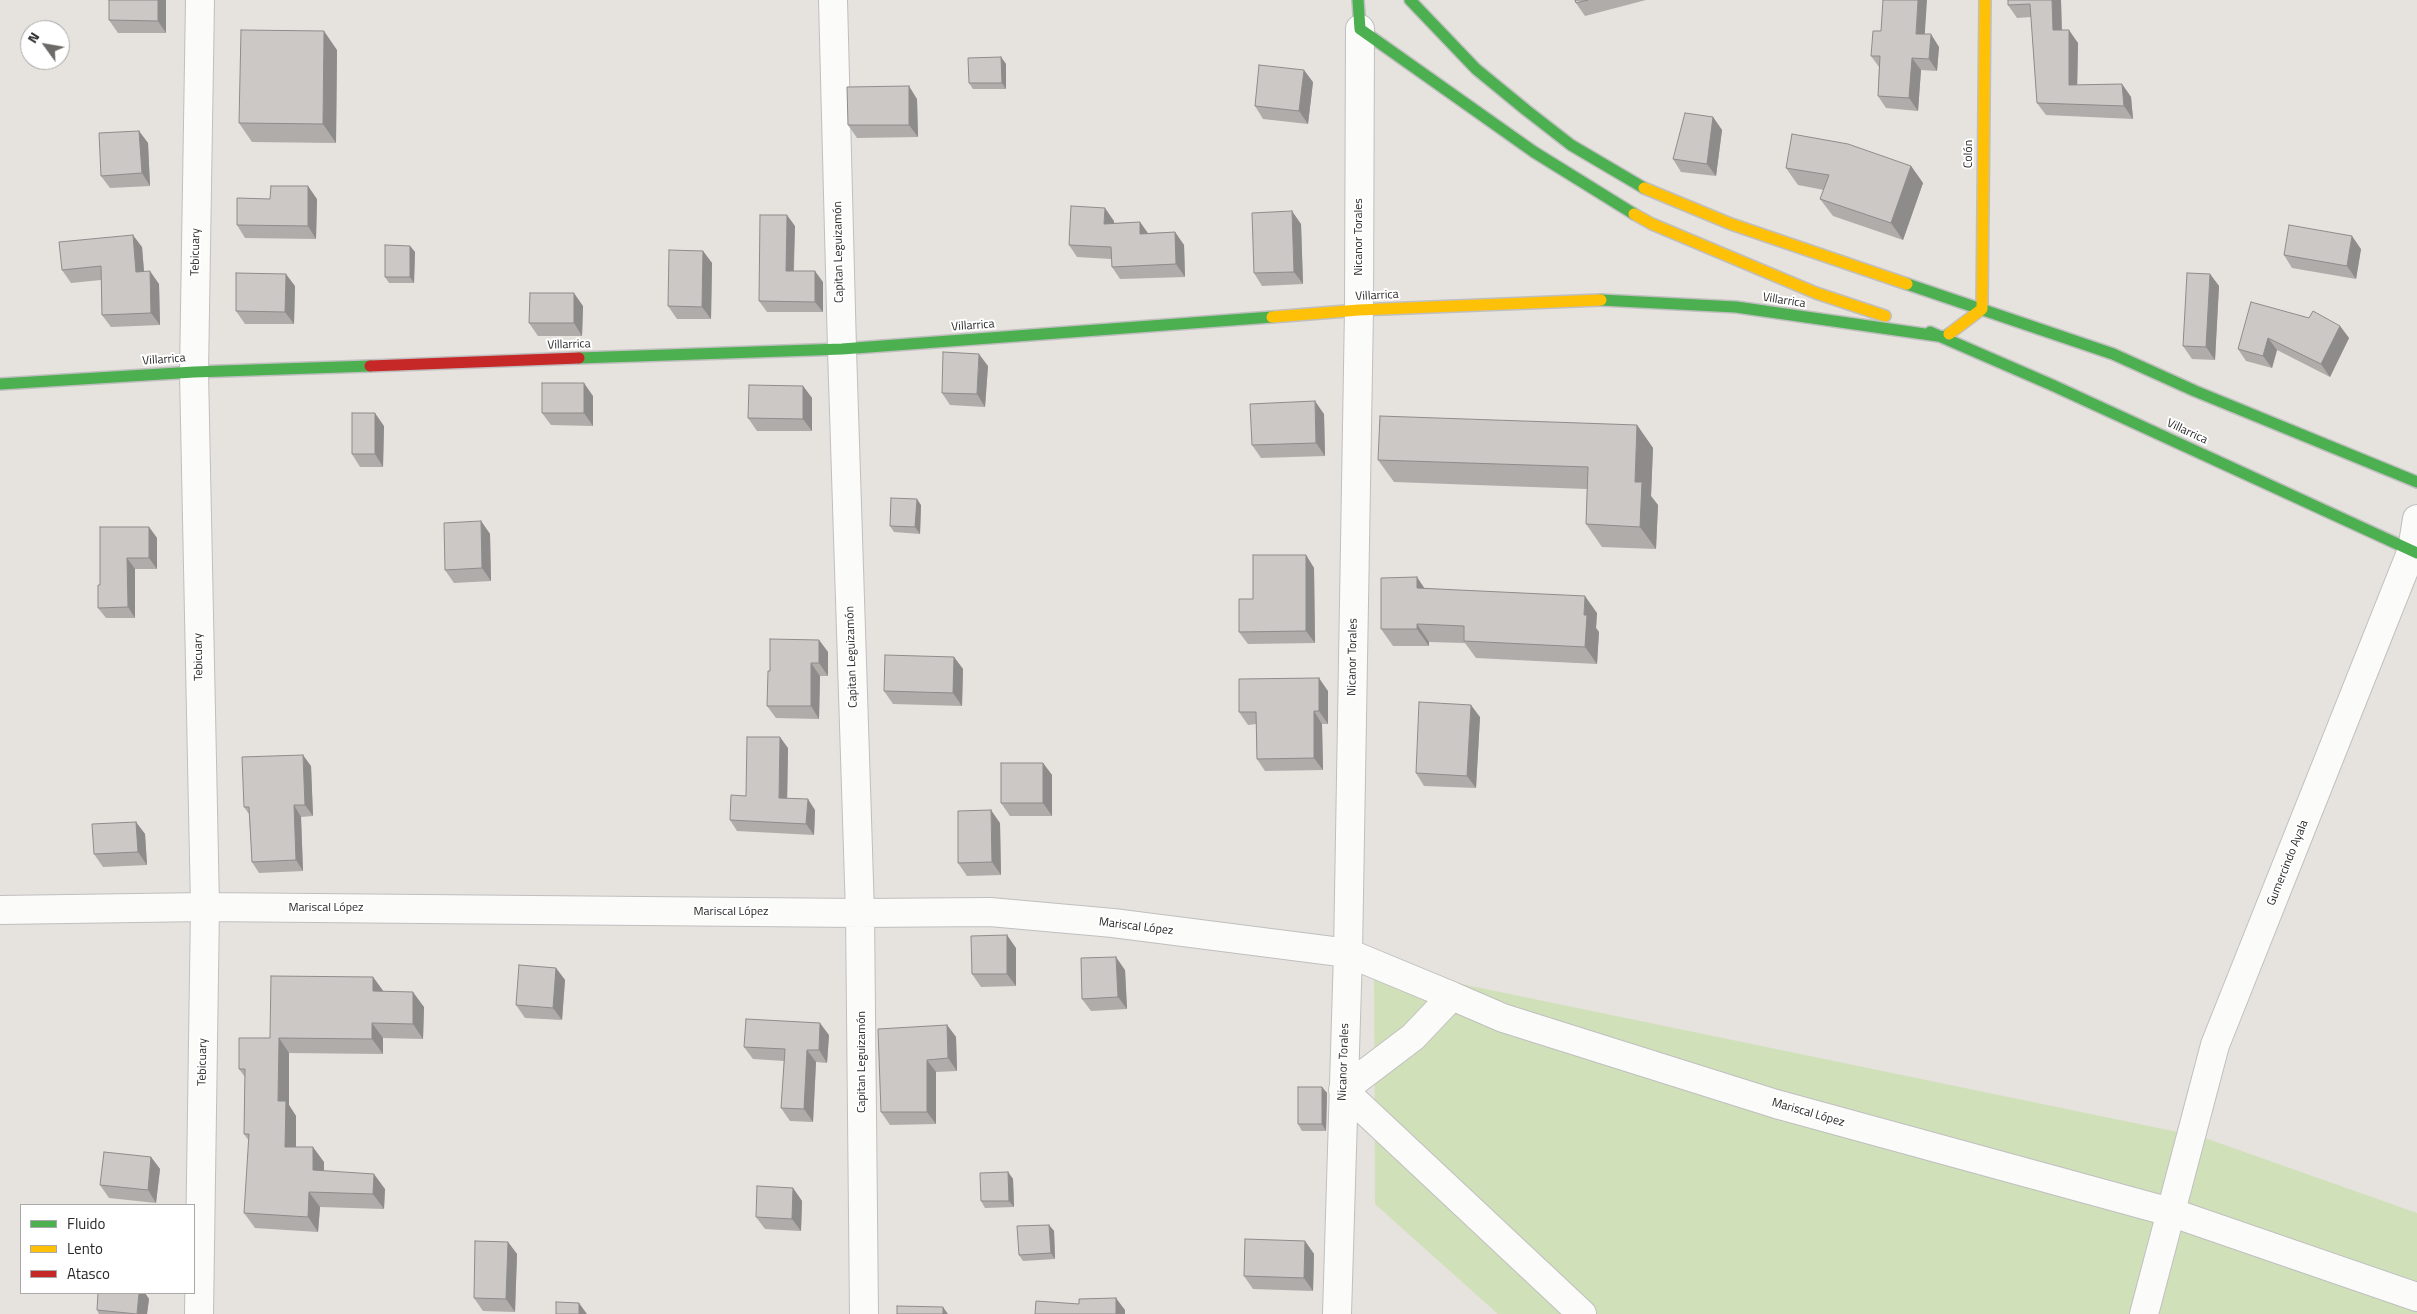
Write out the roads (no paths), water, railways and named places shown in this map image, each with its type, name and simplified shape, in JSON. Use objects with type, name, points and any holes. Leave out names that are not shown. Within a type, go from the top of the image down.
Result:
[{"type":"street","name":"Tebicuary","points":[[200,0],[194,372],[205,907],[200,1314]]},
{"type":"street","name":"Capitan Leguizamón","points":[[833,0],[860,913],[864,1314]]},
{"type":"street","name":"Nicanor Torales","points":[[1337,1314],[1348,953],[1359,310],[1360,29],[1358,0]]},
{"type":"street","points":[[1410,0],[1476,69],[1571,145],[1630,181],[1662,197],[1731,224],[2113,354],[2195,391],[2417,482]]},
{"type":"street","name":"Colón","points":[[1982,309],[1984,0]]},
{"type":"street","name":"Villarrica","points":[[1360,29],[1534,152],[1652,224],[1816,293],[1945,337],[2415,551]]},
{"type":"street","name":"Villarrica","points":[[0,384],[194,372],[842,350],[1359,310],[1590,300],[1671,302],[1736,307],[1945,337]]},
{"type":"street","points":[[1945,337],[1982,309]]},
{"type":"street","name":"Gumercindo Ayala","points":[[2144,1314],[2215,1045],[2415,551],[2417,519]]},
{"type":"street","name":"Mariscal López","points":[[0,910],[205,907],[860,913],[990,912],[1113,923],[1348,953],[1503,1018],[1776,1104],[2170,1212],[2417,1297]]},
{"type":"street","points":[[1452,996],[1413,1037],[1343,1090],[1582,1314]]}]
